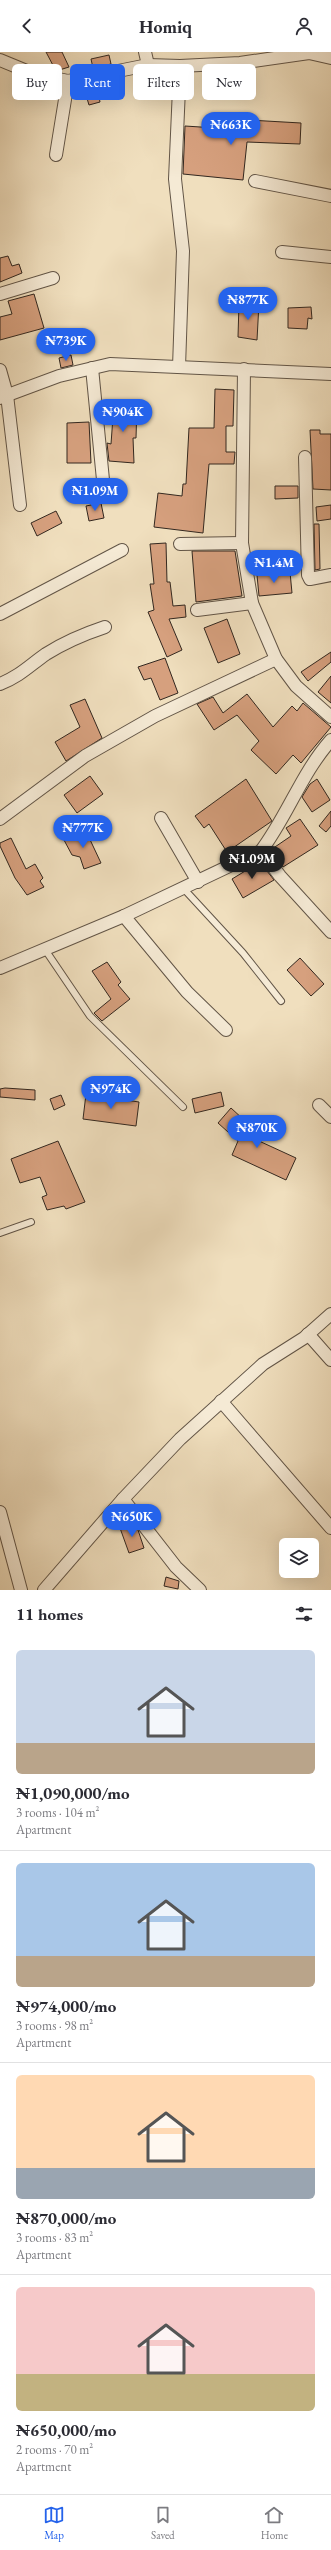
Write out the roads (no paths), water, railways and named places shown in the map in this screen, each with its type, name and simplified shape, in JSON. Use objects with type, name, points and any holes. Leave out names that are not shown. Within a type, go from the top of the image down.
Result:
[{"type":"street","points":[[145,52],[148,64]]},
{"type":"street","points":[[194,65],[240,63],[309,53],[331,58]]},
{"type":"street","points":[[0,60],[34,74],[68,81],[133,68]]},
{"type":"street","points":[[56,155],[68,81]]},
{"type":"street","points":[[178,100],[175,179],[183,250],[178,367]]},
{"type":"street","points":[[255,181],[331,196]]},
{"type":"street","points":[[282,252],[331,256]]},
{"type":"street","points":[[0,294],[53,278]]},
{"type":"street","points":[[4,397],[59,376],[110,364],[331,374]]},
{"type":"street","points":[[92,368],[104,490]]},
{"type":"street","points":[[0,370],[20,505]]},
{"type":"street","points":[[244,370],[242,543],[252,603],[276,659],[296,686],[331,717]]},
{"type":"street","points":[[305,457],[308,575],[310,579],[314,580],[331,575]]},
{"type":"street","points":[[180,544],[242,543]]},
{"type":"street","points":[[0,614],[122,550]]},
{"type":"street","points":[[197,610],[252,603]]},
{"type":"street","points":[[0,684],[23,674],[45,655],[69,640],[105,627]]},
{"type":"street","points":[[0,820],[85,756],[155,716],[276,659]]},
{"type":"street","points":[[0,968],[46,951],[184,889],[261,851],[275,832],[299,784],[330,744]]},
{"type":"street","points":[[161,818],[198,882]]},
{"type":"street","points":[[261,851],[280,876],[331,932]]},
{"type":"street","points":[[124,916],[187,992],[226,1030]]},
{"type":"street","points":[[319,1105],[331,1117]]},
{"type":"street","points":[[44,1590],[123,1499],[221,1401],[263,1364],[308,1334],[331,1314]]},
{"type":"street","points":[[308,1334],[331,1360]]},
{"type":"street","points":[[221,1401],[331,1528]]},
{"type":"street","points":[[123,1499],[176,1567],[200,1590]]},
{"type":"street","points":[[0,1512],[18,1588]]},
{"type":"lane","points":[[184,889],[243,952],[281,1001]]},
{"type":"lane","points":[[46,951],[90,1016],[183,1107]]},
{"type":"lane","points":[[0,1233],[31,1222]]}]
